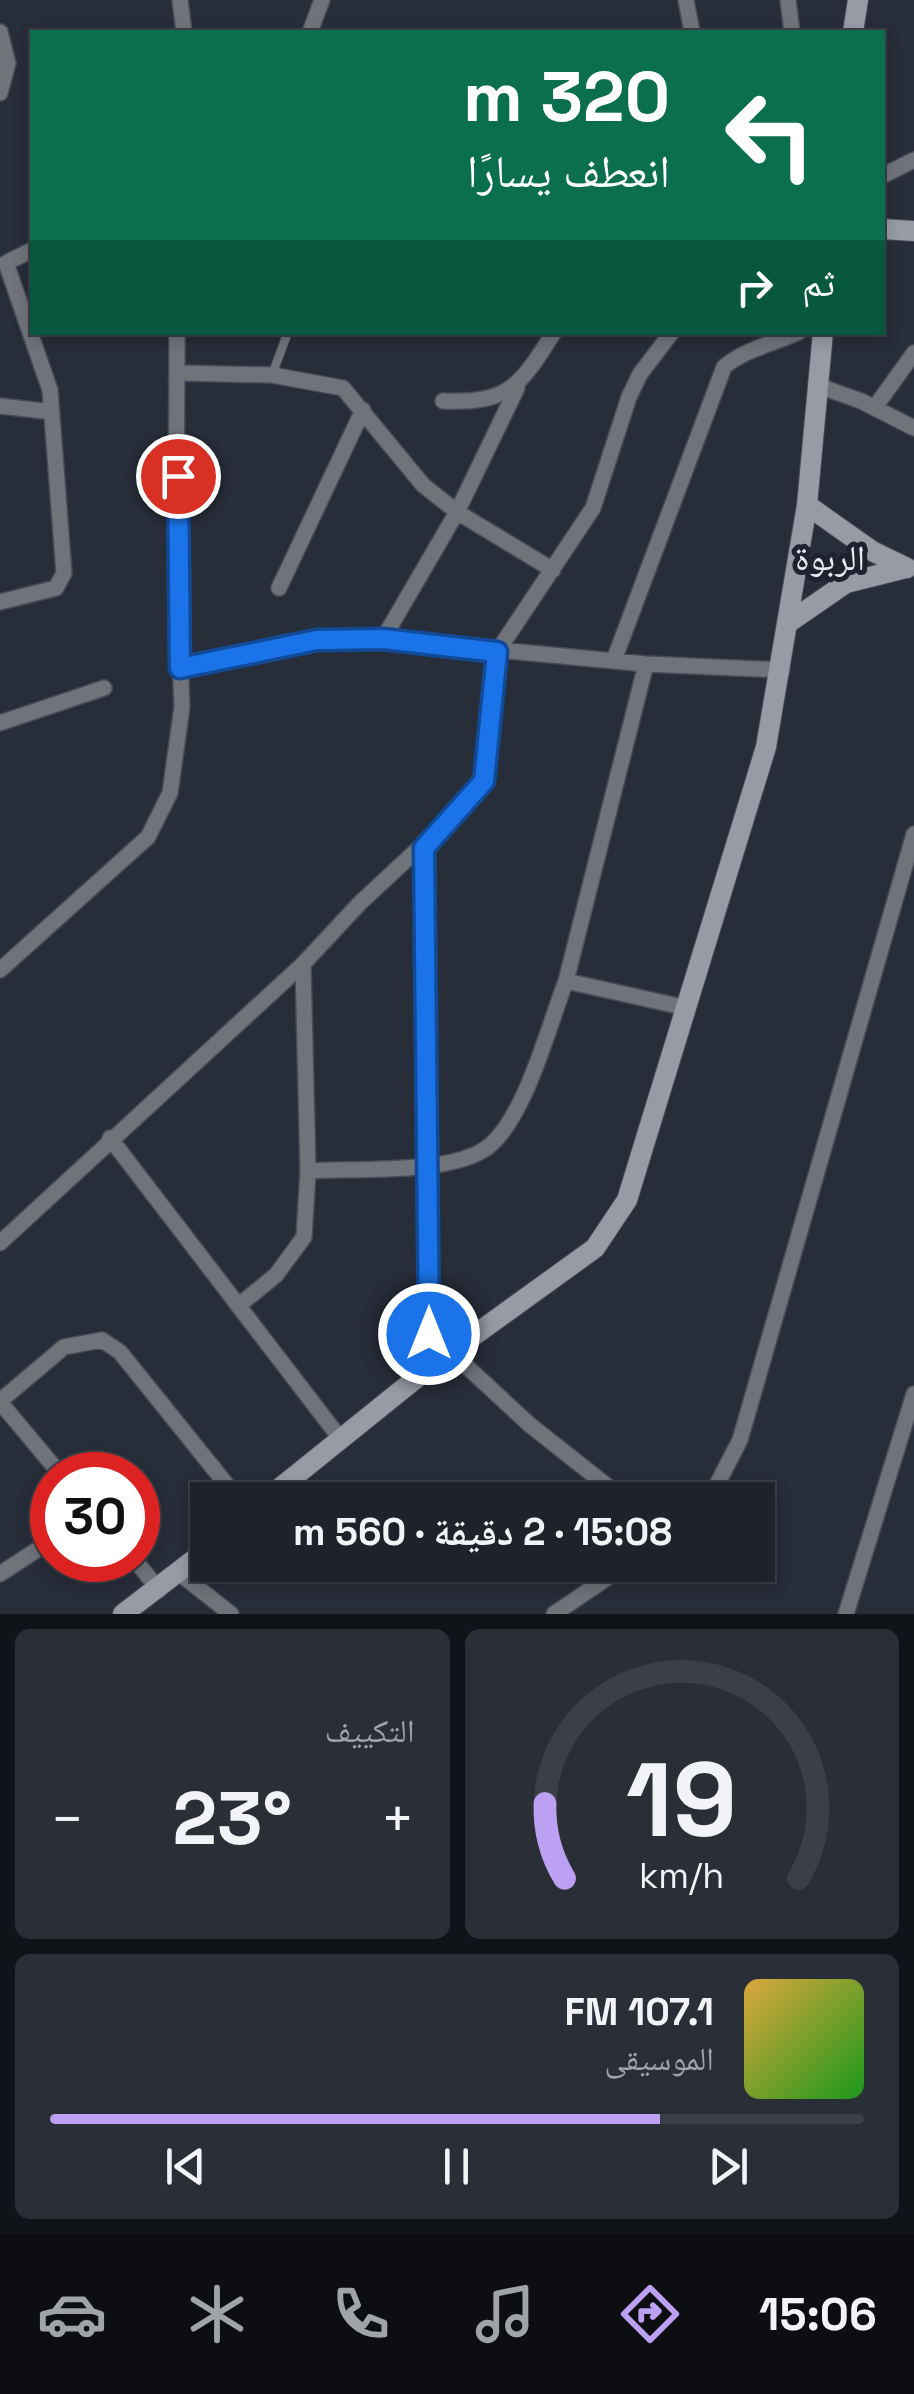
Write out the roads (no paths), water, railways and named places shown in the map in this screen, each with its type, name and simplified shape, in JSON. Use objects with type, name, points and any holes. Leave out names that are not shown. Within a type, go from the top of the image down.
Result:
[{"type":"street","points":[[181,0],[184,30]]},
{"type":"street","points":[[311,30],[322,0]]},
{"type":"street","points":[[686,0],[692,30]]},
{"type":"street","points":[[788,0],[792,30]]},
{"type":"street","points":[[854,30],[858,0]]},
{"type":"street","points":[[0,32],[8,63],[0,92]]},
{"type":"street","points":[[885,174],[914,160]]},
{"type":"street","points":[[885,228],[914,232]]},
{"type":"street","points":[[0,602],[43,593],[62,580],[52,412],[46,375],[3,264],[30,251]]},
{"type":"street","points":[[0,970],[157,826],[170,793],[179,741],[178,335]]},
{"type":"street","points":[[383,639],[456,512],[517,388],[552,335]]},
{"type":"street","points":[[0,1243],[303,964],[360,903],[424,848],[484,781],[497,652],[577,537],[602,490],[620,424],[640,374],[670,335]]},
{"type":"street","points":[[614,660],[724,367],[741,354],[764,350],[792,335]]},
{"type":"street","points":[[286,1482],[428,1368],[594,1248],[612,1228],[640,1162],[756,782],[782,670],[807,505],[822,335]]},
{"type":"street","points":[[875,407],[914,353]]},
{"type":"street","points":[[180,373],[272,376],[330,383],[353,396],[412,473],[456,512],[553,570]]},
{"type":"street","points":[[816,385],[875,407],[914,428]]},
{"type":"street","points":[[443,401],[478,402],[517,388]]},
{"type":"street","points":[[0,406],[52,412]]},
{"type":"street","points":[[279,588],[363,410]]},
{"type":"street","points":[[807,505],[872,551],[910,570]]},
{"type":"street","points":[[788,623],[846,583],[910,570]]},
{"type":"street","points":[[180,668],[288,642],[383,639],[646,664],[782,670]]},
{"type":"street","points":[[308,1171],[429,1164],[474,1154],[499,1137],[522,1097],[566,981],[646,664]]},
{"type":"street","points":[[0,723],[104,688]]},
{"type":"street","points":[[718,1482],[740,1440],[914,834]]},
{"type":"street","points":[[424,848],[428,1368]]},
{"type":"street","points":[[238,1306],[276,1275],[304,1237],[308,1171],[303,964]]},
{"type":"street","points":[[566,981],[687,1008]]},
{"type":"street","points":[[110,1138],[339,1438]]},
{"type":"street","points":[[42,1452],[0,1401],[64,1347],[102,1340],[120,1352],[225,1482]]},
{"type":"street","points":[[452,1352],[530,1425],[602,1482]]},
{"type":"street","points":[[846,1614],[914,1394]]},
{"type":"street","points":[[0,1574],[30,1554]]},
{"type":"street","points":[[123,1614],[190,1563]]},
{"type":"street","points":[[179,1572],[231,1614]]},
{"type":"street","points":[[153,1582],[159,1590]]},
{"type":"street","points":[[554,1614],[601,1582]]},
{"type":"lane","points":[[272,376],[287,335]]},
{"type":"district","name":"الربوة","points":[[830,558]]}]
